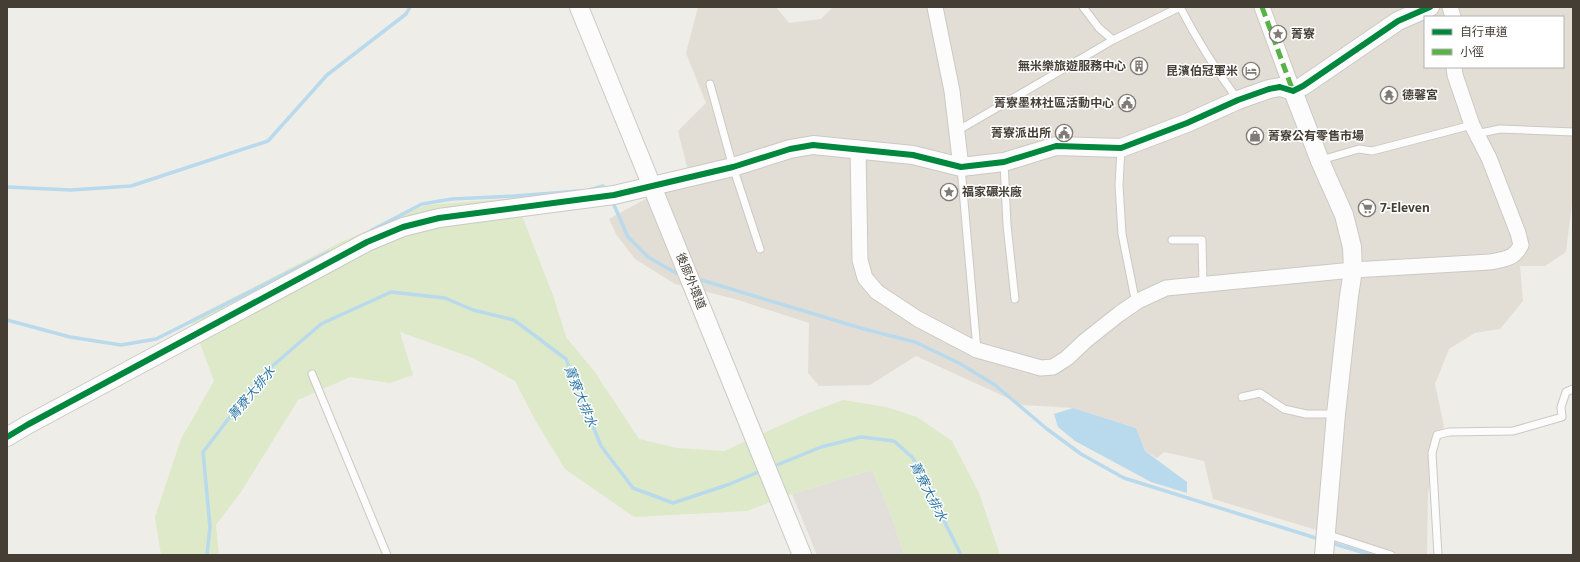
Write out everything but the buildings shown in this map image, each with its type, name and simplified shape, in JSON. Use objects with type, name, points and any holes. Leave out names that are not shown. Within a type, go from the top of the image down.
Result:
[{"type":"street","name":"後廍外環道","points":[[579,7],[802,555]]},
{"type":"street","points":[[935,7],[950,78],[961,167]]},
{"type":"street","points":[[1262,7],[1320,160],[1344,215],[1352,247],[1353,270],[1336,414],[1324,555]]},
{"type":"street","points":[[7,437],[27,424],[360,245],[403,227],[439,218],[614,195],[733,167],[790,149],[813,145],[858,148],[913,155],[961,167],[1004,162],[1056,146],[1121,148],[1187,123],[1238,100],[1269,89],[1280,88],[1293,91],[1303,86],[1398,21],[1430,7]]},
{"type":"street","points":[[858,148],[860,260],[865,278],[877,292],[918,319],[977,350],[1040,368],[1053,367],[1067,358],[1085,341],[1138,301],[1166,288],[1353,270],[1490,262],[1509,258],[1517,253],[1521,245],[1518,233],[1489,158],[1474,130],[1455,75],[1454,68]]},
{"type":"lane","points":[[1083,7],[1099,28],[1113,40]]},
{"type":"lane","points":[[957,131],[1113,40],[1180,7],[1195,36],[1220,76],[1238,100]]},
{"type":"lane","points":[[710,84],[733,167],[760,249]]},
{"type":"lane","points":[[1320,160],[1359,149],[1372,151],[1474,130],[1500,129],[1573,132]]},
{"type":"lane","points":[[1121,148],[1119,185],[1122,234],[1134,294],[1138,301]]},
{"type":"lane","points":[[1004,162],[1007,225],[1015,299]]},
{"type":"lane","points":[[961,167],[977,350]]},
{"type":"lane","points":[[1172,240],[1202,240],[1203,284]]},
{"type":"lane","points":[[312,374],[387,555]]},
{"type":"lane","points":[[1438,555],[1432,453],[1437,435],[1449,432],[1513,431],[1562,417],[1561,407],[1566,392],[1573,389]]},
{"type":"lane","points":[[1242,396],[1260,393],[1284,409],[1306,414],[1336,414]]},
{"type":"lane","points":[[1326,534],[1390,555]]},
{"type":"shaded area","points":[[698,7],[776,7],[789,23],[821,19],[833,7],[1573,7],[1573,195],[1566,252],[1545,266],[1520,266],[1523,301],[1500,329],[1475,333],[1449,349],[1435,384],[1444,426],[1434,461],[1428,494],[1427,555],[1400,555],[1213,499],[1204,461],[1164,452],[1157,458],[1145,451],[1136,428],[1073,408],[1023,405],[916,356],[870,385],[819,386],[808,373],[809,323],[735,299],[675,284],[635,259],[616,234],[609,219],[689,175],[678,131],[706,103],[686,53]]},
{"type":"shaded area","points":[[872,470],[890,512],[904,555],[817,555],[792,494]]},
{"type":"green space","points":[[515,198],[554,298],[566,337],[594,371],[639,439],[677,448],[724,451],[806,414],[843,400],[886,407],[917,417],[952,441],[979,493],[1000,555],[904,555],[890,512],[872,470],[792,494],[747,511],[634,517],[565,469],[535,420],[515,381],[473,358],[400,332],[413,375],[390,383],[350,377],[298,400],[241,492],[216,525],[219,555],[161,555],[155,517],[181,439],[214,381],[191,319],[341,242],[426,205]]},
{"type":"water","points":[[1073,408],[1136,428],[1145,451],[1187,482],[1187,493],[1151,482],[1075,441],[1058,427],[1054,414]]},
{"type":"waterway","points":[[7,187],[71,190],[131,186],[268,141],[327,75],[406,14],[410,7]]},
{"type":"waterway","points":[[589,190],[603,186]]},
{"type":"waterway","points":[[372,230],[422,204],[452,199],[579,191]]},
{"type":"waterway","points":[[614,205],[628,237],[648,257],[676,273]]},
{"type":"waterway","points":[[7,320],[70,337],[121,345],[156,339],[329,252]]},
{"type":"waterway","points":[[701,280],[864,329],[915,342],[959,363],[995,385],[1047,429],[1081,454],[1124,478],[1319,539]]},
{"type":"waterway","name":"菁寮大排水","points":[[207,555],[210,527],[203,452],[262,375],[321,324],[391,292],[445,298],[473,310],[514,320],[566,359],[601,446],[633,488],[673,503],[730,484],[763,470]]},
{"type":"waterway","name":"菁寮大排水","points":[[772,467],[821,447],[861,437],[894,441],[913,458],[961,555]]},
{"type":"waterway","points":[[1335,544],[1371,555]]},
{"type":"marked path","points":[[1262,7],[1293,91]]},
{"type":"cycle path","points":[[7,437],[367,242],[403,227],[439,218],[614,195],[733,167],[790,149],[813,145],[913,155],[961,167],[1004,162],[1056,146],[1121,148],[1187,123],[1238,100],[1269,89],[1280,87],[1293,91],[1303,86],[1398,21],[1430,7]]},
{"type":"place","name":"菁寮","points":[[1278,34]]},
{"type":"place","name":"無米樂旅遊服務中心","points":[[1139,66]]},
{"type":"place","name":"昆濱伯冠軍米","points":[[1251,71]]},
{"type":"place","name":"德馨宮","points":[[1389,95]]},
{"type":"place","name":"菁寮墨林社區活動中心","points":[[1127,103]]},
{"type":"place","name":"菁寮派出所","points":[[1064,133]]},
{"type":"place","name":"菁寮公有零售市場","points":[[1255,136]]},
{"type":"place","name":"福家碾米廠","points":[[949,192]]},
{"type":"place","name":"7-Eleven","points":[[1367,208]]}]
